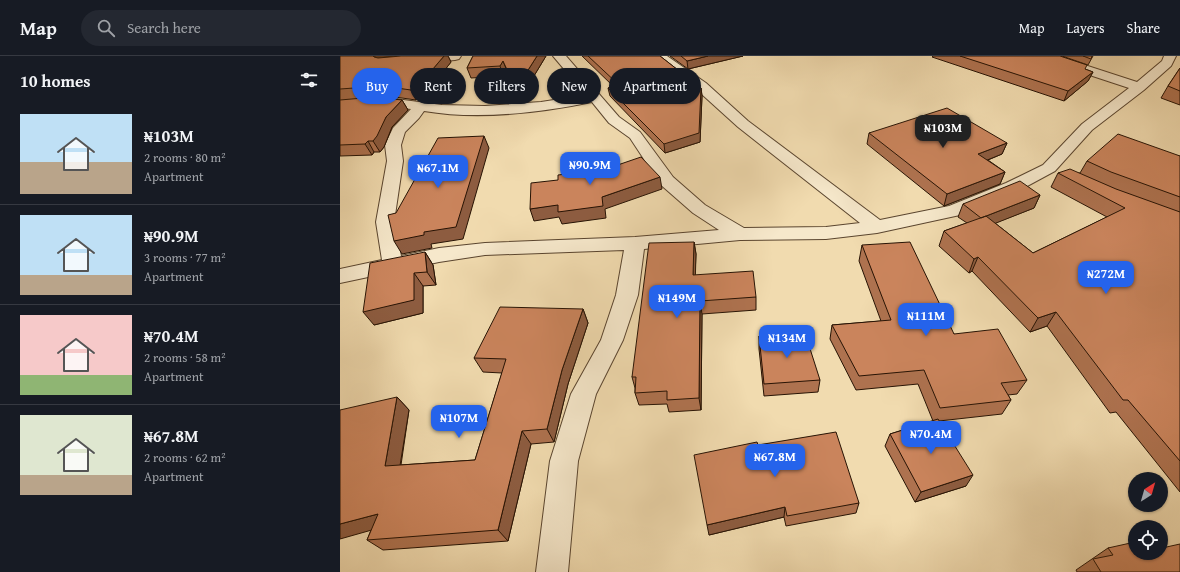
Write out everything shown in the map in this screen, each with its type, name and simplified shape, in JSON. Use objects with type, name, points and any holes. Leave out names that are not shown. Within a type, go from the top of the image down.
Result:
[{"type":"street","points":[[405,60],[455,56]]},
{"type":"street","points":[[559,56],[569,68]]},
{"type":"street","points":[[659,56],[701,86],[743,124],[877,227]]},
{"type":"street","points":[[1045,56],[1138,87]]},
{"type":"street","points":[[340,276],[439,255],[485,249],[635,243],[740,234],[826,233],[877,227],[954,211],[1056,171],[1087,127],[1138,87],[1167,62],[1170,56]]},
{"type":"street","points":[[340,105],[361,102],[395,102],[419,107],[448,110],[550,104]]},
{"type":"street","points":[[601,104],[614,120],[634,135],[667,181],[699,209],[740,234]]},
{"type":"street","points":[[393,264],[385,222],[395,161],[393,145],[398,131],[414,115],[419,107]]},
{"type":"street","points":[[552,572],[564,461],[584,394],[612,340],[626,295],[635,243]]},
{"type":"building","points":[[340,56],[373,56],[378,58],[401,56],[444,56],[434,68],[410,68],[410,90],[402,89],[402,68],[352,68],[352,88],[340,89]]},
{"type":"building","points":[[473,56],[537,56],[529,68],[506,68],[503,61],[500,66],[467,68]]},
{"type":"building","points":[[588,56],[660,56],[675,68],[609,68],[609,76]]},
{"type":"building","points":[[681,56],[708,56],[687,61]]},
{"type":"building","points":[[960,56],[1060,56],[1087,65],[1085,69],[1093,72],[1068,91]]},
{"type":"building","points":[[1083,56],[1092,56],[1091,59]]},
{"type":"building","points":[[1180,68],[1180,91],[1168,86]]},
{"type":"building","points":[[352,99],[352,104],[398,104],[386,117],[373,141],[368,141],[365,144],[340,145],[340,100]]},
{"type":"building","points":[[624,104],[700,104],[699,133],[664,144]]},
{"type":"building","points":[[947,108],[1007,143],[978,154],[1005,172],[947,194],[869,133]]},
{"type":"building","points":[[1118,134],[1180,156],[1180,197],[1111,172],[1087,161]]},
{"type":"building","points":[[484,136],[456,227],[424,232],[424,235],[394,241],[388,215],[396,213],[438,138]]},
{"type":"building","points":[[641,157],[660,177],[602,197],[603,206],[558,212],[558,205],[530,209],[531,183],[558,180],[558,175],[606,169]]},
{"type":"building","points":[[1070,169],[1116,189],[1180,212],[1180,461],[1128,400],[1123,400],[1056,312],[1038,318],[978,257],[974,259],[944,231],[986,216],[1033,253],[1125,208],[1058,173]]},
{"type":"building","points":[[1020,181],[1040,195],[981,218],[963,204]]},
{"type":"building","points":[[694,242],[693,275],[753,271],[756,297],[700,301],[699,398],[667,400],[667,391],[635,393],[636,377],[632,377],[649,243]]},
{"type":"building","points":[[910,242],[954,334],[998,329],[1027,380],[1001,383],[1011,400],[940,408],[924,370],[859,376],[832,325],[891,320],[862,245]]},
{"type":"building","points":[[425,252],[427,272],[414,273],[414,300],[363,312],[370,263]]},
{"type":"building","points":[[500,307],[583,309],[562,370],[547,429],[522,431],[498,530],[367,540],[378,514],[340,524],[340,410],[397,397],[385,466],[475,460],[506,359],[474,358]]},
{"type":"building","points":[[805,333],[820,380],[764,384],[759,336]]},
{"type":"building","points":[[938,419],[973,475],[921,492],[890,434]]},
{"type":"building","points":[[836,432],[859,503],[787,516],[785,507],[707,525],[694,455],[757,442],[758,445]]},
{"type":"building","points":[[1128,544],[1128,560],[1168,560],[1168,547],[1180,544],[1180,572],[1101,572],[1093,559],[1113,555],[1108,548]]}]
